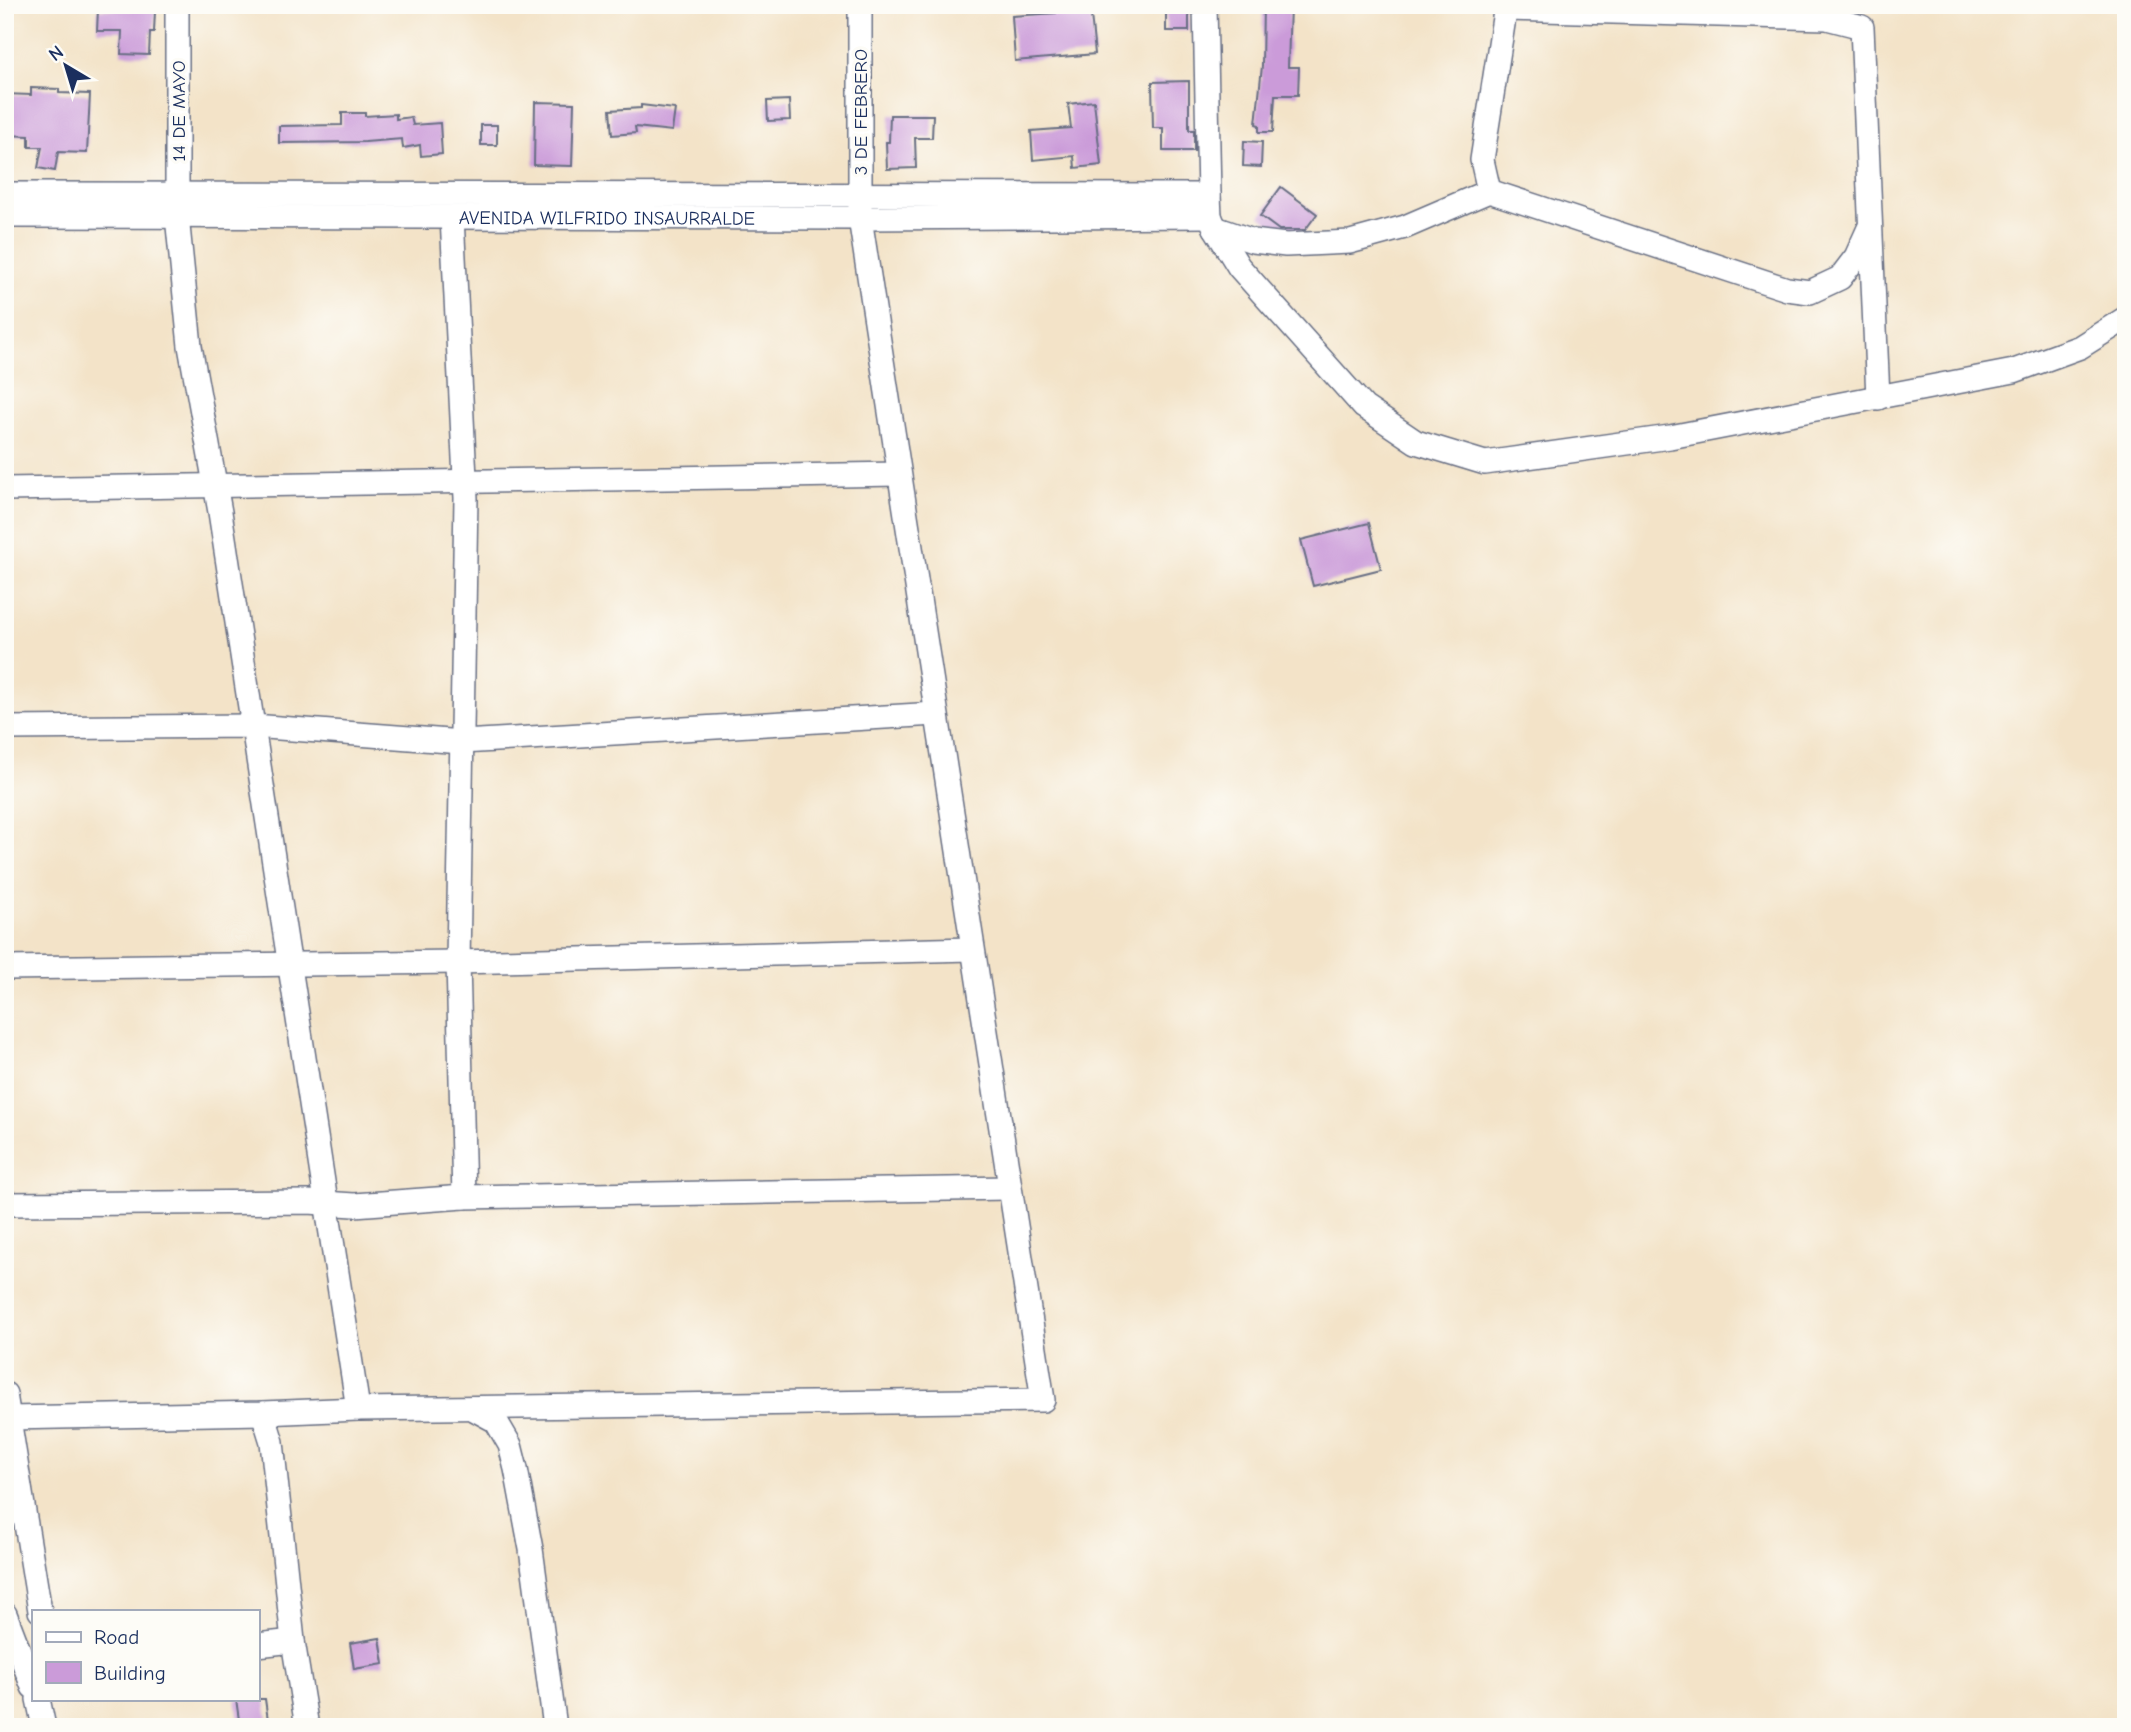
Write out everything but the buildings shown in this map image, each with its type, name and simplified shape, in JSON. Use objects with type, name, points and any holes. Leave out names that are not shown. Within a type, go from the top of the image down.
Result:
[{"type":"street","name":"14 DE MAYO","points":[[177,5],[177,205],[190,346],[215,485],[358,1409]]},
{"type":"street","name":"3 DE FEBRERO","points":[[472,1408],[1043,1400],[860,218],[860,5]]},
{"type":"street","points":[[1205,5],[1211,213],[1239,267],[1364,407],[1416,442],[1485,463],[1670,436],[2014,371],[2080,346],[2126,318]]},
{"type":"street","points":[[1489,191],[1482,160],[1506,7],[1827,18],[1862,27],[1878,398]]},
{"type":"street","points":[[1211,213],[1254,241],[1286,245],[1350,242],[1405,227],[1489,191],[1787,289],[1810,292],[1840,278],[1856,257],[1872,223]]},
{"type":"street","name":"AVENIDA WILFRIDO INSAURRALDE","points":[[5,216],[177,205],[860,193],[1211,213]]},
{"type":"street","name":"AVENIDA WILFRIDO INSAURRALDE","points":[[5,194],[177,205],[452,216],[860,218],[1211,213]]},
{"type":"street","points":[[452,216],[465,481],[458,962],[464,1197]]},
{"type":"street","points":[[5,489],[899,474]]},
{"type":"street","points":[[5,728],[253,726],[461,742],[936,714]]},
{"type":"street","points":[[5,968],[458,962],[972,949]]},
{"type":"street","points":[[5,1204],[354,1205],[464,1197],[1009,1188]]},
{"type":"street","points":[[5,1394],[39,1607],[5,1611],[32,1681]]},
{"type":"street","points":[[9,1418],[472,1408],[496,1421],[510,1445],[516,1469],[531,1549],[555,1727]]},
{"type":"street","points":[[263,1413],[272,1442],[293,1641],[307,1727]]},
{"type":"street","points":[[259,1645],[293,1641]]}]
